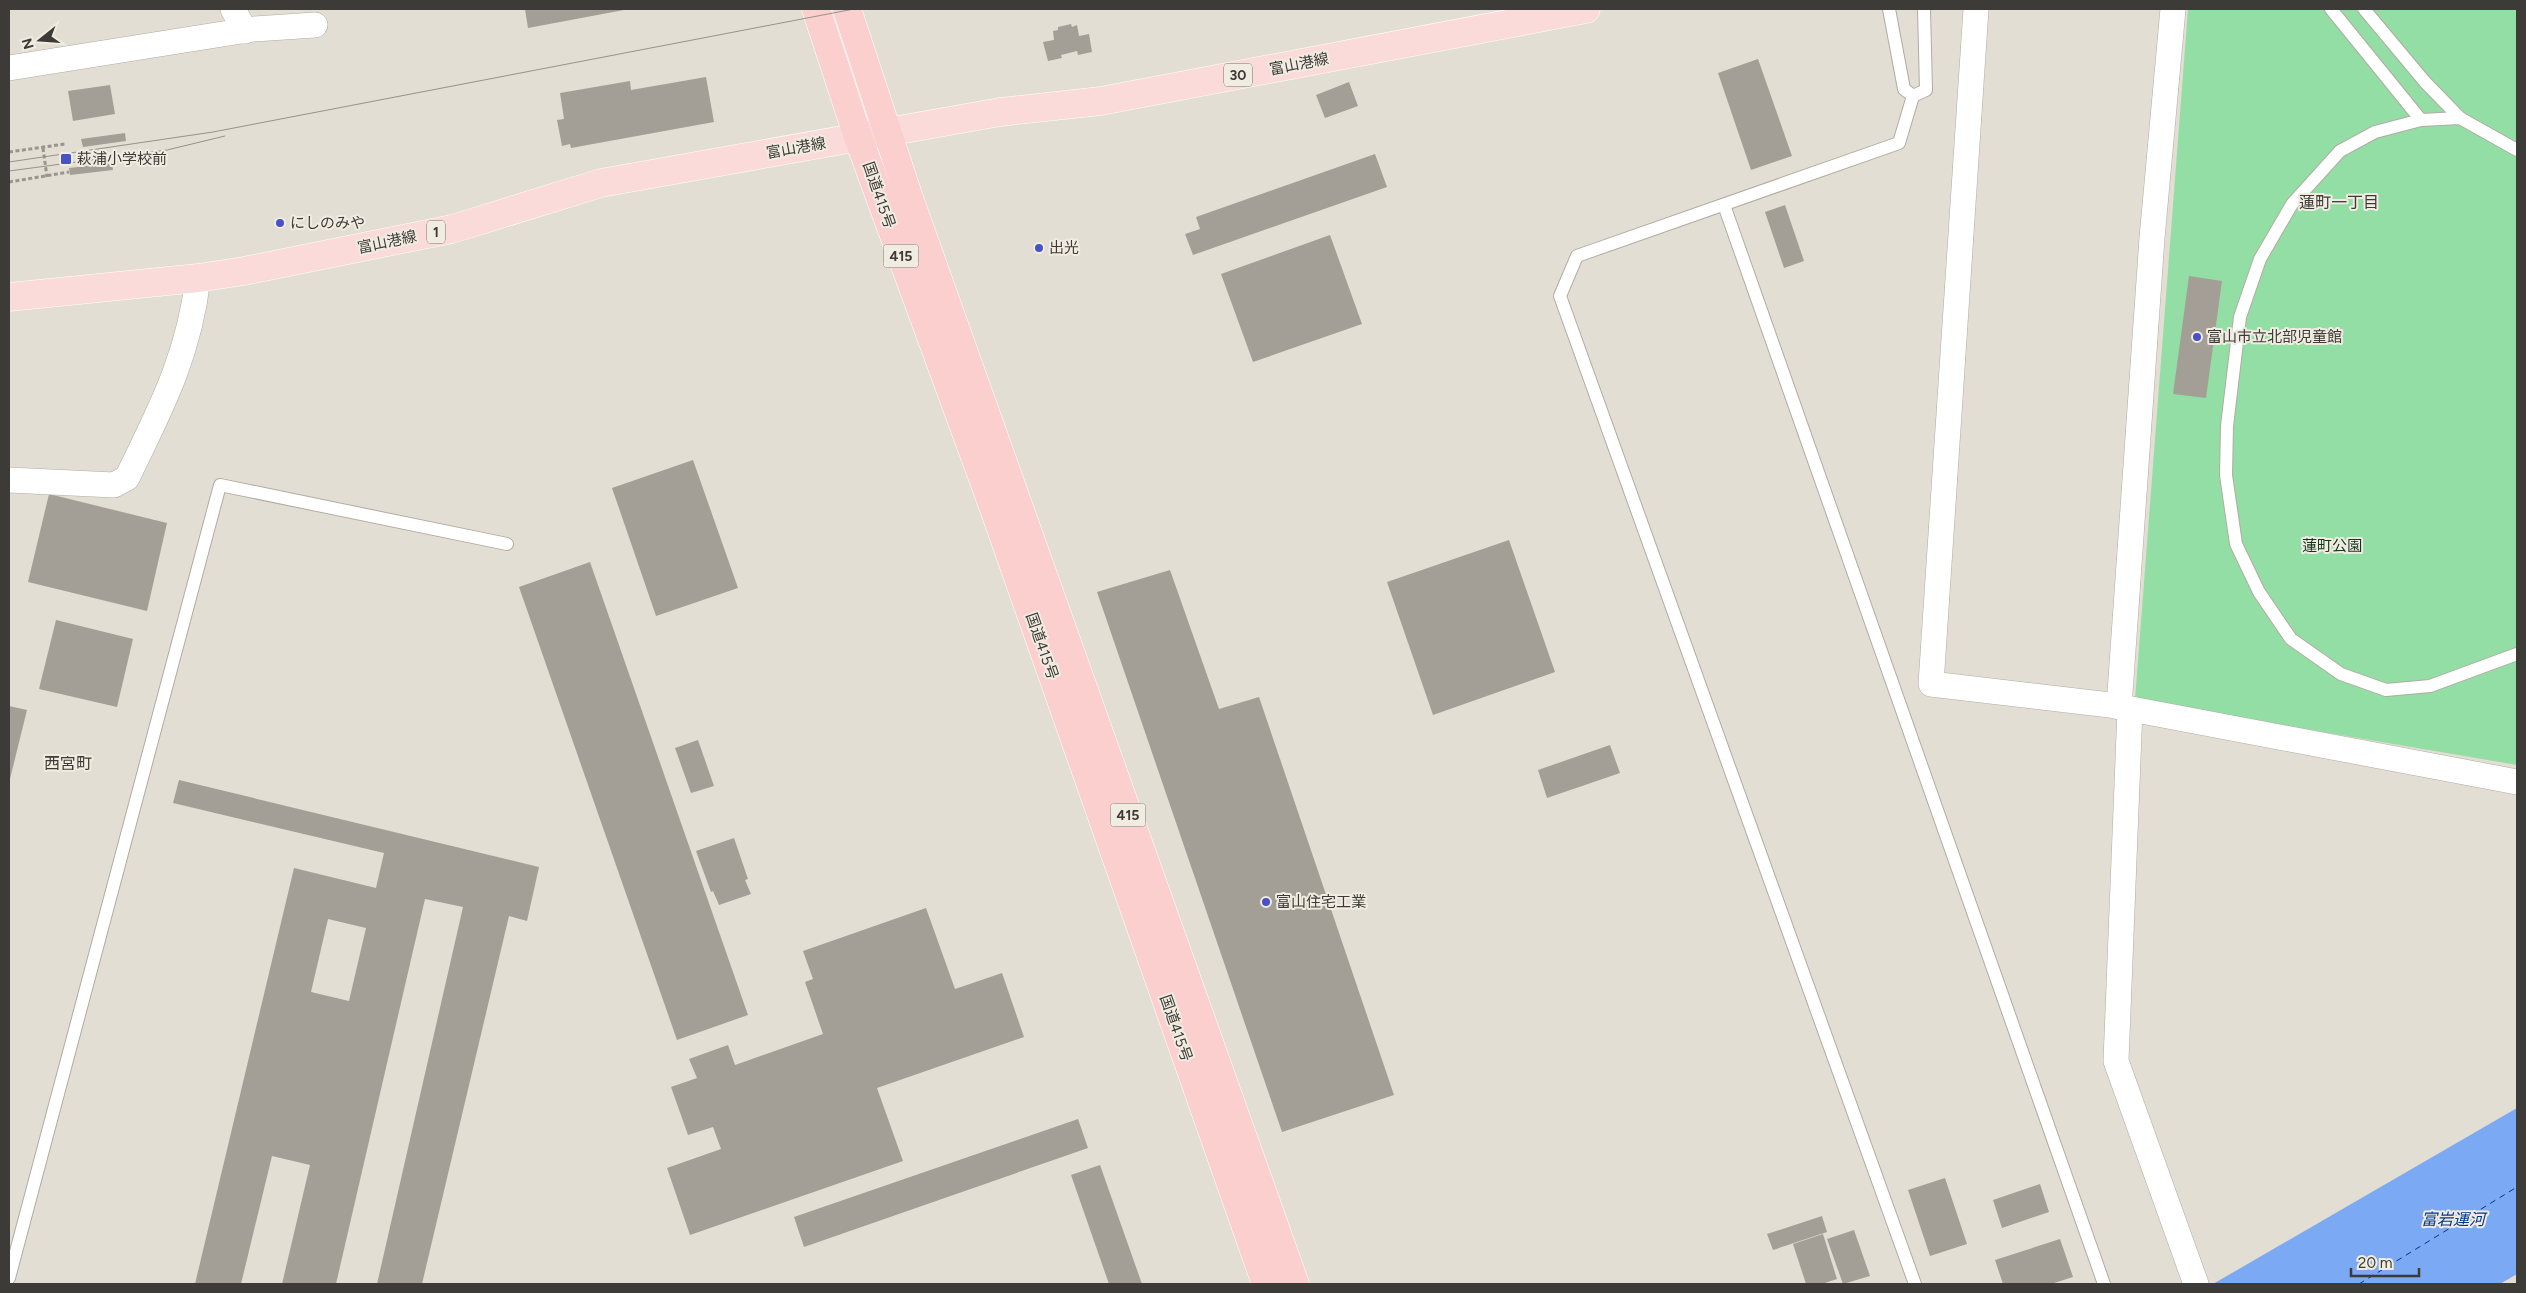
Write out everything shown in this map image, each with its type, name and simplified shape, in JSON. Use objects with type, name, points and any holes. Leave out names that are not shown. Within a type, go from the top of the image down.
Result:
[{"type":"highway","name":"国道415号","points":[[816,9],[858,137],[996,515],[1266,1284]]},
{"type":"highway","name":"国道415号","points":[[847,9],[908,198],[1295,1284]]},
{"type":"main road","name":"富山港線","points":[[9,297],[198,278],[452,229],[601,183],[1000,112],[1101,101],[1586,9]]},
{"type":"street","points":[[233,9],[245,31]]},
{"type":"street","points":[[1976,9],[1931,684],[2124,708],[2517,782]]},
{"type":"street","points":[[2173,9],[2152,238],[2124,708],[2116,1060],[2195,1282]]},
{"type":"street","points":[[9,68],[245,31],[315,25]]},
{"type":"street","points":[[9,480],[114,485],[127,478],[172,385],[182,356],[198,278]]},
{"type":"lane","points":[[1889,9],[1904,88],[1913,96]]},
{"type":"lane","points":[[1915,1284],[1560,296],[1578,256],[1899,143],[1913,96],[1926,90],[1924,9]]},
{"type":"lane","points":[[2332,9],[2421,120]]},
{"type":"lane","points":[[2364,9],[2425,82],[2460,118],[2517,150]]},
{"type":"lane","points":[[2460,118],[2421,120],[2375,132],[2340,151],[2292,204],[2260,260],[2240,317],[2227,426],[2226,475],[2236,544],[2258,592],[2292,639],[2341,674],[2386,690],[2430,686],[2517,654]]},
{"type":"lane","points":[[1724,205],[2104,1284]]},
{"type":"lane","points":[[9,1278],[220,485],[507,544]]},
{"type":"path","points":[[9,152],[65,144]]},
{"type":"path","points":[[43,148],[47,177]]},
{"type":"path","points":[[9,182],[69,172]]},
{"type":"green space","name":"蓮町公園","points":[[2188,9],[2517,9],[2517,765],[2135,700]]},
{"type":"water","name":"富岩運河","points":[[2517,1108],[2517,1274],[2500,1284],[2213,1284]]},
{"type":"building","points":[[525,9],[623,9],[624,10],[528,28]]},
{"type":"building","points":[[1071,24],[1072,27],[1077,25],[1079,36],[1089,34],[1092,52],[1078,55],[1077,51],[1061,55],[1062,58],[1048,61],[1043,42],[1054,40],[1053,31],[1058,30],[1058,27]]},
{"type":"building","points":[[1758,59],[1792,156],[1751,170],[1718,73]]},
{"type":"building","points":[[706,77],[714,122],[571,148],[570,144],[562,146],[557,120],[564,119],[560,93],[630,81],[631,90]]},
{"type":"building","points":[[1349,82],[1358,106],[1325,118],[1316,95]]},
{"type":"building","points":[[110,85],[115,114],[73,121],[68,91]]},
{"type":"building","points":[[125,133],[126,141],[83,147],[81,139]]},
{"type":"building","points":[[1375,154],[1387,187],[1193,255],[1185,234],[1200,229],[1196,217]]},
{"type":"building","points":[[112,163],[113,170],[70,175],[69,168]]},
{"type":"building","points":[[1785,205],[1804,261],[1784,268],[1765,212]]},
{"type":"building","points":[[1330,235],[1362,324],[1253,362],[1221,274]]},
{"type":"building","name":"富山市立北部児童館","points":[[2189,276],[2222,281],[2206,398],[2173,394]]},
{"type":"building","points":[[693,460],[738,588],[656,616],[612,488]]},
{"type":"building","points":[[49,494],[167,523],[147,611],[28,582]]},
{"type":"building","points":[[1509,540],[1555,672],[1433,715],[1387,582]]},
{"type":"building","points":[[590,562],[748,1015],[677,1040],[519,587]]},
{"type":"building","name":"富山住宅工業","points":[[1170,570],[1219,709],[1259,697],[1394,1095],[1282,1132],[1097,592]]},
{"type":"building","points":[[56,620],[133,639],[117,707],[39,689]]},
{"type":"building","points":[[9,706],[27,710],[9,783]]},
{"type":"building","points":[[698,740],[714,786],[691,793],[675,748]]},
{"type":"building","points":[[1610,745],[1620,773],[1547,798],[1538,770]]},
{"type":"building","points":[[179,780],[539,867],[527,921],[509,916],[422,1284],[377,1284],[463,907],[425,899],[336,1284],[282,1284],[310,1165],[272,1156],[241,1284],[195,1284],[294,868],[376,888],[384,853],[173,803]],"holes":[[[328,919],[366,928],[349,1001],[311,992]]]},
{"type":"building","points":[[734,838],[748,879],[745,880],[751,894],[719,905],[713,891],[711,892],[696,851]]},
{"type":"building","points":[[926,908],[955,989],[1002,973],[1024,1037],[877,1088],[903,1161],[690,1235],[667,1168],[721,1149],[713,1127],[688,1135],[671,1087],[697,1078],[689,1059],[728,1045],[735,1065],[823,1034],[805,982],[813,979],[803,951]]},
{"type":"building","points":[[1078,1119],[1088,1148],[804,1247],[794,1217]]},
{"type":"building","points":[[1100,1165],[1142,1284],[1109,1284],[1071,1175]]},
{"type":"building","points":[[1945,1178],[1967,1244],[1930,1256],[1908,1190]]},
{"type":"building","points":[[2040,1184],[2049,1212],[2002,1228],[1993,1200]]},
{"type":"building","points":[[1822,1216],[1827,1232],[1773,1250],[1767,1234]]},
{"type":"building","points":[[1854,1230],[1870,1276],[1843,1284],[1827,1239]]},
{"type":"building","points":[[1823,1234],[1837,1279],[1822,1284],[1806,1284],[1793,1244]]},
{"type":"building","points":[[2060,1239],[2073,1277],[2051,1284],[2003,1284],[1995,1260]]},
{"type":"ferry route","points":[[2359,1284],[2517,1187]]},
{"type":"tram line","points":[[9,162],[213,132],[854,9]]},
{"type":"tram line","points":[[9,171],[167,150],[225,136]]},
{"type":"place","name":"萩浦小学校前","points":[[66,159]]},
{"type":"place","name":"にしのみや","points":[[280,223]]},
{"type":"place","name":"出光","points":[[1039,248]]},
{"type":"place","name":"富山市立北部児童館","points":[[2197,337]]},
{"type":"place","name":"富山住宅工業","points":[[1266,902]]},
{"type":"district","name":"蓮町一丁目","points":[[2339,202]]},
{"type":"district","name":"西宮町","points":[[68,763]]}]
